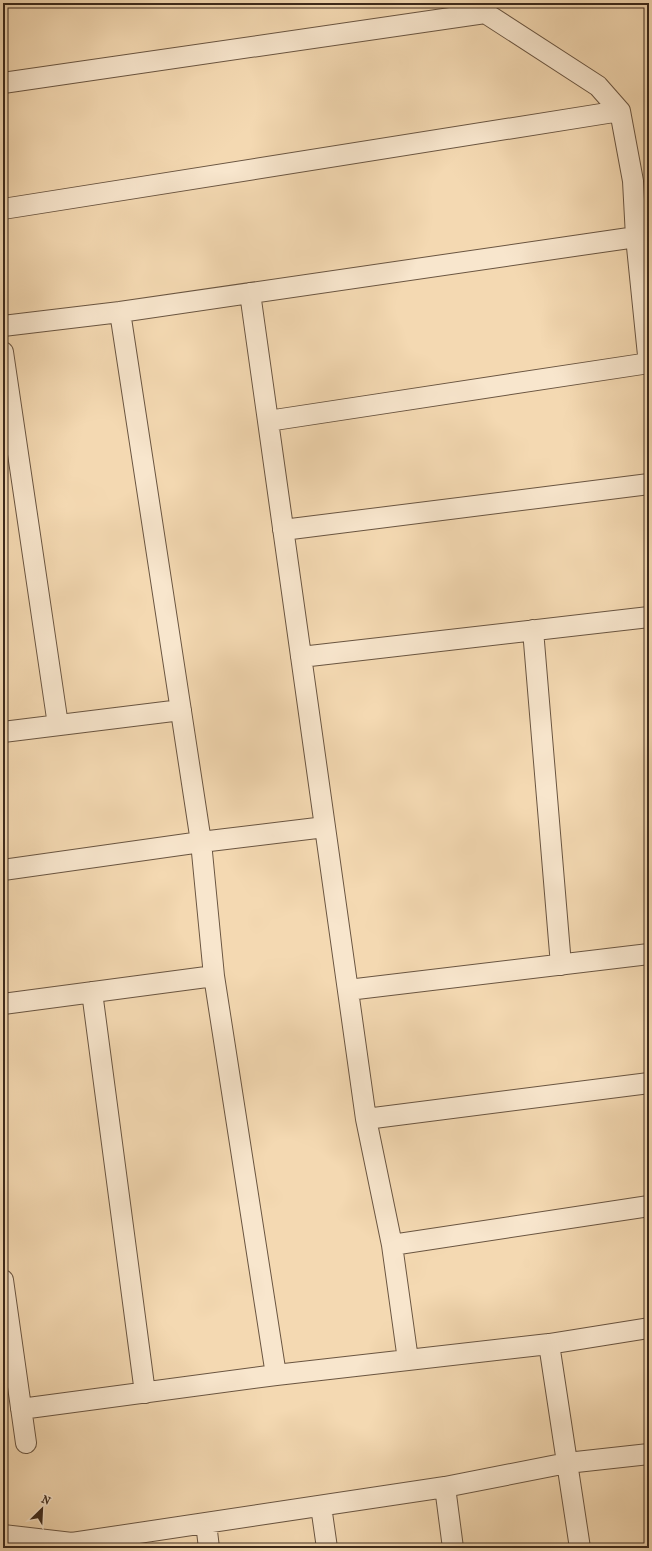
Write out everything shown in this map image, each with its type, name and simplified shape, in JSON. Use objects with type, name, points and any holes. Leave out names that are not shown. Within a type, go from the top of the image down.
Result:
[{"type":"street","points":[[3,83],[477,8],[598,86],[620,111],[633,181],[636,237],[649,364],[268,421]]},
{"type":"street","points":[[3,209],[620,111]]},
{"type":"street","points":[[3,326],[120,312],[636,237]]},
{"type":"street","points":[[250,293],[366,1119],[392,1245],[408,1360]]},
{"type":"street","points":[[120,312],[201,842],[214,976],[276,1375]]},
{"type":"street","points":[[3,352],[58,725]]},
{"type":"street","points":[[283,530],[649,484]]},
{"type":"street","points":[[301,657],[649,617]]},
{"type":"street","points":[[533,630],[561,965]]},
{"type":"street","points":[[3,732],[181,710]]},
{"type":"street","points":[[3,870],[201,842],[325,827]]},
{"type":"street","points":[[348,990],[649,954]]},
{"type":"street","points":[[3,1004],[214,976]]},
{"type":"street","points":[[92,992],[145,1393]]},
{"type":"street","points":[[366,1119],[649,1083]]},
{"type":"street","points":[[392,1245],[649,1206]]},
{"type":"street","points":[[3,1280],[26,1443]]},
{"type":"street","points":[[21,1409],[276,1375],[549,1344],[649,1328]]},
{"type":"street","points":[[549,1344],[580,1548]]},
{"type":"street","points":[[3,1536],[72,1545],[445,1487],[567,1462],[649,1454]]},
{"type":"street","points":[[445,1487],[453,1548]]},
{"type":"street","points":[[321,1506],[327,1548]]},
{"type":"street","points":[[206,1523],[209,1548]]}]
